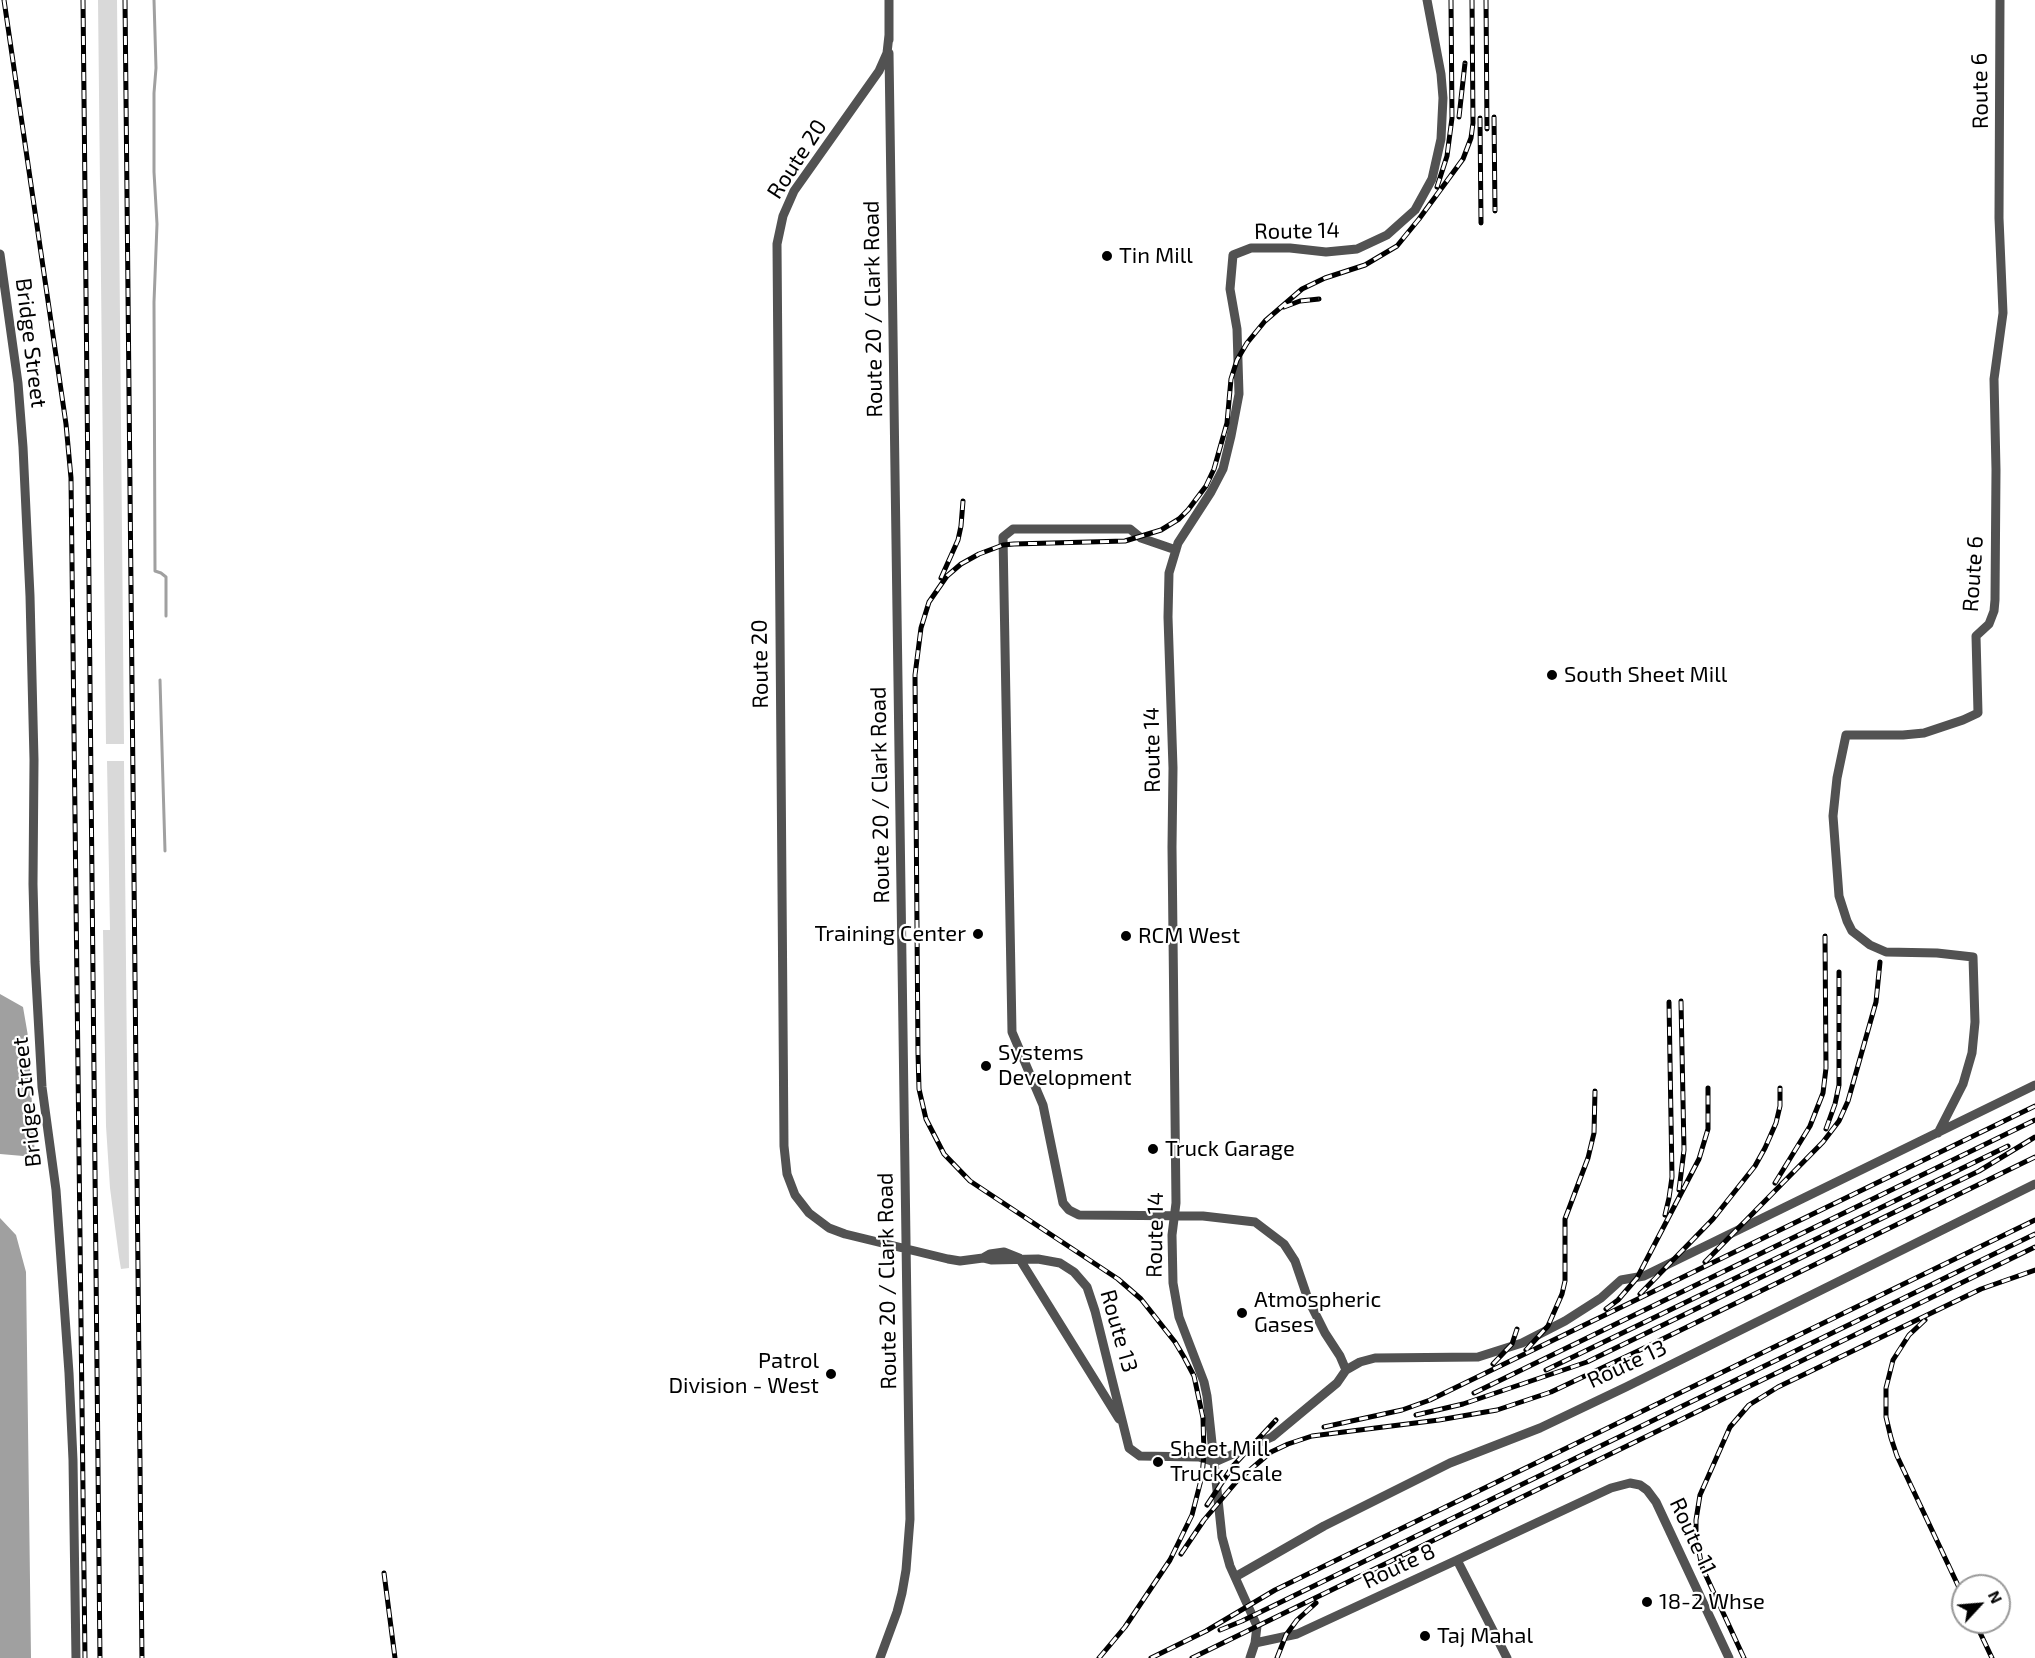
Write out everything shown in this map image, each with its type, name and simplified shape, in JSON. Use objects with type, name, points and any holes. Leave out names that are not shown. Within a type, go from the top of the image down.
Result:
[{"type":"street","name":"Route 20 / Clark Road","points":[[880,1658],[897,1612],[909,1543],[889,0]]},
{"type":"street","name":"Route 14","points":[[1250,1658],[1257,1626],[1235,1577],[1222,1537],[1210,1410],[1204,1382],[1179,1317],[1174,1297],[1173,1235],[1176,1203],[1173,768],[1168,617],[1169,573],[1178,543],[1223,469],[1231,436],[1239,394],[1237,329],[1230,289],[1233,255],[1251,248],[1290,248],[1326,252],[1357,249],[1387,234],[1415,210],[1432,178],[1440,140],[1443,98],[1441,74],[1427,0]]},
{"type":"street","name":"Route 6","points":[[1938,1133],[1963,1084],[1972,1053],[1975,1022],[1973,957],[1937,953],[1886,952],[1870,945],[1852,931],[1846,921],[1839,896],[1833,816],[1837,778],[1846,735],[1924,733],[1978,713],[1976,636],[1986,628],[1994,611],[1996,470],[1994,379],[2003,313],[1999,218],[2000,0]]},
{"type":"street","name":"Route 20","points":[[889,35],[887,53],[879,71],[794,191],[783,216],[777,244],[784,1146],[791,1188],[814,1218],[829,1228],[845,1234],[906,1248]]},
{"type":"street","name":"Bridge Street","points":[[0,255],[18,383],[23,447],[31,632],[34,760],[33,884],[37,996],[42,1087],[56,1190],[69,1373],[73,1460],[76,1658]]},
{"type":"street","points":[[1176,550],[1141,538],[1130,529],[1013,529],[1003,537],[1012,1032],[1043,1105],[1063,1203],[1069,1210],[1079,1215],[1203,1216],[1255,1222],[1284,1244],[1296,1262],[1308,1299],[1346,1370]]},
{"type":"street","points":[[1215,1462],[1272,1437],[1337,1383],[1346,1370],[1360,1362],[1376,1358],[1478,1357],[1522,1343],[1565,1321],[1601,1298],[1621,1280],[1644,1276],[2035,1085]]},
{"type":"street","name":"Route 13","points":[[1235,1577],[1324,1526],[1450,1463],[1540,1428],[1626,1387],[2035,1184]]},
{"type":"street","name":"Route 13","points":[[906,1248],[960,1261],[1004,1252],[1019,1258],[1060,1263],[1074,1272],[1088,1287],[1129,1448],[1140,1456],[1199,1457],[1215,1462]]},
{"type":"street","name":"Route 13","points":[[1019,1258],[1124,1426]]},
{"type":"street","name":"Route 11","points":[[1457,1560],[1611,1488],[1630,1483],[1640,1485],[1656,1502],[1729,1658]]},
{"type":"street","name":"Route 8","points":[[1255,1643],[1297,1634],[1457,1560],[1507,1658]]},
{"type":"shaded area","points":[[98,0],[117,0],[124,744],[106,744]]},
{"type":"shaded area","points":[[107,761],[124,761],[129,1268],[121,1269],[110,1188],[106,1126],[103,930],[110,930]]},
{"type":"shaded area","points":[[0,994],[23,1007],[28,1036],[35,1157],[0,1154]]},
{"type":"shaded area","points":[[0,1218],[16,1235],[26,1272],[31,1658],[0,1658]]},
{"type":"waterway","points":[[154,0],[156,68],[154,172],[157,224],[154,302],[155,571],[166,577],[166,616]]},
{"type":"waterway","points":[[160,680],[165,851]]},
{"type":"railway","points":[[4,0],[66,424],[71,478],[85,1658]]},
{"type":"railway","points":[[83,0],[100,1658]]},
{"type":"railway","points":[[125,0],[142,1658]]},
{"type":"railway","points":[[1437,187],[1447,156],[1452,118],[1451,0]]},
{"type":"railway","points":[[1099,1658],[1125,1627],[1170,1560],[1192,1515],[1202,1476],[1203,1418],[1194,1376],[1175,1342],[1141,1299],[1118,1279],[970,1181],[944,1154],[926,1119],[919,1089],[918,1053],[915,675],[921,628],[929,602],[947,576],[961,564],[979,554],[1003,545],[1014,544],[1125,541],[1161,530],[1179,519],[1188,510],[1206,486],[1214,469],[1227,423],[1231,379],[1237,360],[1247,343],[1265,321],[1302,289],[1325,278],[1365,265],[1397,246],[1463,159],[1471,138],[1473,123],[1472,0]]},
{"type":"railway","points":[[1486,0],[1487,129]]},
{"type":"railway","points":[[1459,117],[1465,63]]},
{"type":"railway","points":[[1494,117],[1495,211]]},
{"type":"railway","points":[[1480,118],[1481,223]]},
{"type":"railway","points":[[1284,307],[1300,301],[1319,299]]},
{"type":"railway","points":[[941,578],[958,540],[963,501]]},
{"type":"railway","points":[[1775,1183],[1810,1126],[1823,1093],[1826,1068],[1825,936]]},
{"type":"railway","points":[[1705,1262],[1823,1142],[1839,1121],[1848,1101],[1876,1002],[1880,962]]},
{"type":"railway","points":[[1826,1129],[1839,1085],[1839,972]]},
{"type":"railway","points":[[1679,1190],[1684,1150],[1681,1001]]},
{"type":"railway","points":[[1665,1215],[1672,1177],[1669,1002]]},
{"type":"railway","points":[[1606,1309],[1618,1300],[1637,1278],[1699,1159],[1708,1129],[1708,1088]]},
{"type":"railway","points":[[1640,1294],[1713,1219],[1755,1166],[1776,1123],[1780,1106],[1780,1088]]},
{"type":"railway","points":[[1526,1350],[1548,1326],[1562,1294],[1565,1281],[1565,1219],[1588,1158],[1594,1133],[1595,1091]]},
{"type":"railway","points":[[1324,1427],[1402,1410],[1430,1400],[2035,1106]]},
{"type":"railway","points":[[1474,1393],[2035,1120]]},
{"type":"railway","points":[[1416,1415],[1463,1404],[1587,1362],[1979,1171],[2035,1137]]},
{"type":"railway","points":[[1546,1370],[2008,1146]]},
{"type":"railway","points":[[1181,1554],[1204,1520],[1237,1481],[1271,1452],[1288,1444],[1312,1436],[1439,1420],[1497,1410],[1551,1392],[2035,1157]]},
{"type":"railway","points":[[1151,1658],[1206,1631],[1275,1590],[2035,1220]]},
{"type":"railway","points":[[1220,1630],[2035,1234]]},
{"type":"railway","points":[[1192,1658],[2035,1247]]},
{"type":"railway","points":[[1744,1658],[1702,1567],[1696,1536],[1700,1495],[1730,1427],[1749,1405],[1778,1387],[1981,1289],[2035,1270]]},
{"type":"railway","points":[[1925,1320],[1909,1335],[1893,1360],[1886,1388],[1886,1417],[1897,1456],[1953,1574]]},
{"type":"railway","points":[[1493,1364],[1512,1344],[1517,1329]]},
{"type":"railway","points":[[1207,1505],[1233,1466],[1276,1420]]},
{"type":"railway","points":[[384,1573],[395,1658]]},
{"type":"railway","points":[[1277,1658],[1286,1635],[1297,1620],[1316,1603]]},
{"type":"railway","points":[[1981,1634],[1992,1658]]},
{"type":"place","name":"Tin Mill","points":[[1107,256]]},
{"type":"place","name":"South Sheet Mill","points":[[1552,675]]},
{"type":"place","name":"Training Center","points":[[978,934]]},
{"type":"place","name":"RCM West","points":[[1126,936]]},
{"type":"place","name":"Systems Development","points":[[986,1066]]},
{"type":"place","name":"Truck Garage","points":[[1153,1149]]},
{"type":"place","name":"Atmospheric Gases","points":[[1242,1313]]},
{"type":"place","name":"Patrol Division - West","points":[[831,1374]]},
{"type":"place","name":"Sheet Mill Truck Scale","points":[[1158,1462]]},
{"type":"place","name":"18-2 Whse","points":[[1647,1602]]},
{"type":"place","name":"Taj Mahal","points":[[1425,1636]]}]
